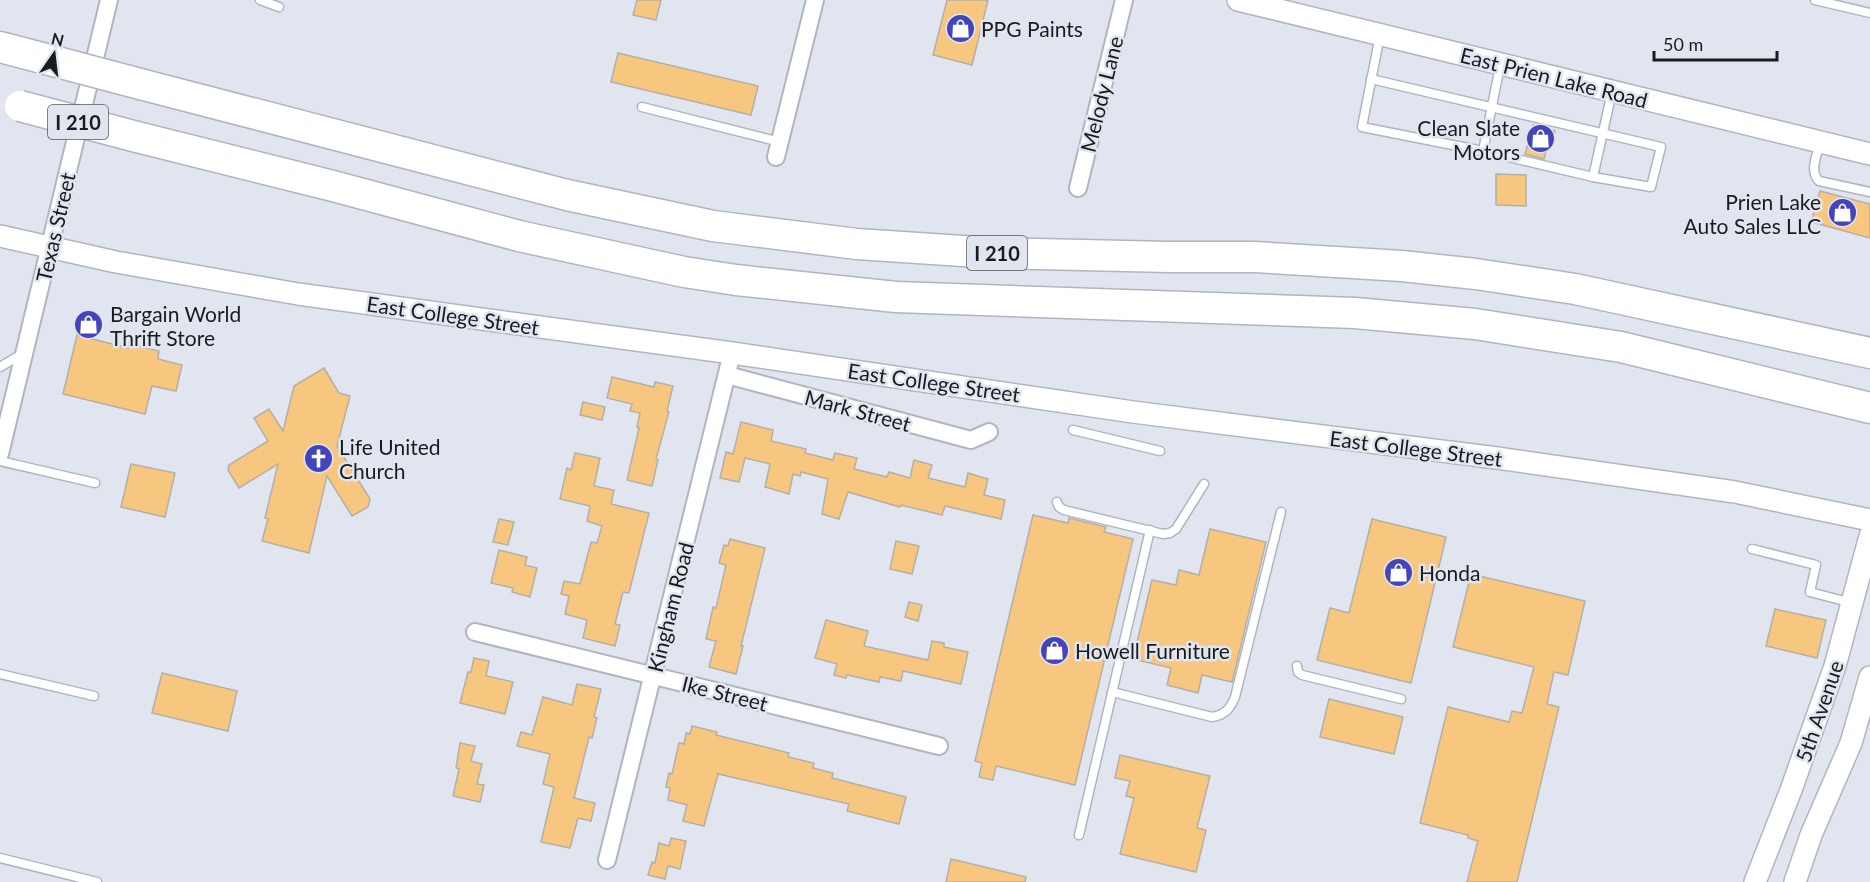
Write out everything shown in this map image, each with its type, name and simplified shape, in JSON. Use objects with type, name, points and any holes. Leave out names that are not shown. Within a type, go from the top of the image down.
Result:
[{"type":"highway","name":"I 210","points":[[0,47],[567,195],[713,226],[856,244],[993,253],[1255,257],[1412,267],[1575,289],[1865,352]]},
{"type":"highway","name":"I 210","points":[[10,103],[519,236],[736,280],[896,297],[1355,313],[1475,324],[1621,347],[1860,406]]},
{"type":"street","name":"Texas Street","points":[[0,454],[3,425],[25,353],[109,0]]},
{"type":"street","points":[[778,150],[815,0]]},
{"type":"street","name":"Melody Lane","points":[[1078,188],[1124,0]]},
{"type":"street","name":"East Prien Lake Road","points":[[1238,0],[1870,154]]},
{"type":"street","name":"East College Street","points":[[0,236],[116,262],[298,294],[732,352],[1133,411],[1497,458],[1735,492],[1870,520]]},
{"type":"street","name":"Kingham Road","points":[[607,860],[732,352]]},
{"type":"street","name":"Mark Street","points":[[727,375],[970,440],[989,432]]},
{"type":"street","name":"5th Avenue","points":[[1763,879],[1791,790],[1835,666],[1870,536]]},
{"type":"street","name":"Ike Street","points":[[475,632],[939,746]]},
{"type":"street","name":"5th Avenue","points":[[1795,882],[1811,835],[1851,742],[1870,677]]},
{"type":"lane","points":[[260,0],[279,7]]},
{"type":"lane","points":[[1815,0],[1870,14]]},
{"type":"lane","points":[[1371,79],[1661,147],[1651,187],[1593,177],[1483,151],[1362,127],[1371,79],[1380,35]]},
{"type":"lane","points":[[1483,151],[1501,64]]},
{"type":"lane","points":[[1593,177],[1612,92]]},
{"type":"lane","points":[[642,107],[778,150]]},
{"type":"lane","points":[[1821,142],[1813,171],[1814,176],[1818,180],[1870,192]]},
{"type":"lane","points":[[0,367],[25,353]]},
{"type":"lane","points":[[1073,430],[1160,451]]},
{"type":"lane","points":[[0,461],[95,483]]},
{"type":"lane","points":[[1057,502],[1064,510],[1170,533],[1176,529],[1204,484]]},
{"type":"lane","points":[[1112,692],[1212,717],[1226,712],[1235,697],[1281,512]]},
{"type":"lane","points":[[1078,835],[1150,530]]},
{"type":"lane","points":[[1752,549],[1816,565],[1810,592],[1852,603]]},
{"type":"lane","points":[[1298,666],[1298,672],[1302,675],[1401,699]]},
{"type":"lane","points":[[0,674],[94,696]]},
{"type":"lane","points":[[0,858],[97,882]]},
{"type":"building","points":[[637,0],[661,0],[656,20],[633,15]]},
{"type":"building","name":"PPG Paints","points":[[947,0],[988,0],[972,65],[933,55]]},
{"type":"building","points":[[618,53],[758,86],[751,115],[611,82]]},
{"type":"building","name":"Clean Slate Motors","points":[[1533,125],[1555,131],[1551,148],[1547,147],[1544,159],[1525,154]]},
{"type":"building","points":[[1496,174],[1526,175],[1526,206],[1496,205]]},
{"type":"building","name":"Prien Lake Auto Sales LLC","points":[[1820,191],[1870,204],[1870,238],[1811,222]]},
{"type":"building","points":[[77,335],[128,348],[129,344],[159,351],[158,359],[182,365],[176,391],[152,386],[145,414],[63,394]]},
{"type":"building","name":"Life United Church","points":[[324,368],[339,393],[350,396],[337,446],[370,499],[368,507],[352,516],[327,476],[309,553],[262,541],[278,464],[239,488],[228,470],[229,465],[268,441],[254,418],[269,409],[283,431],[294,386]]},
{"type":"building","points":[[612,377],[654,387],[655,382],[673,386],[652,486],[627,480],[639,428],[637,427],[640,413],[630,411],[632,404],[607,398]]},
{"type":"building","points":[[583,402],[605,407],[602,420],[580,415]]},
{"type":"building","points":[[741,422],[773,430],[771,441],[806,449],[805,453],[833,460],[835,453],[857,458],[854,469],[887,477],[889,472],[910,478],[914,460],[932,465],[928,478],[965,487],[968,473],[988,479],[984,495],[1005,500],[1001,519],[945,506],[942,515],[901,505],[900,507],[848,492],[839,519],[822,514],[828,479],[801,472],[800,476],[793,474],[789,494],[765,487],[770,464],[745,458],[739,482],[720,478],[726,452],[733,454]]},
{"type":"building","points":[[575,453],[600,458],[594,486],[614,490],[611,504],[649,513],[629,593],[623,592],[615,624],[620,625],[615,646],[583,638],[587,620],[565,614],[569,596],[561,594],[564,581],[580,584],[591,542],[597,543],[602,526],[587,521],[590,506],[560,499],[567,468],[571,470]]},
{"type":"building","points":[[131,464],[175,473],[165,517],[121,507]]},
{"type":"building","name":"Howell Furniture","points":[[1033,515],[1068,523],[1069,518],[1106,527],[1104,532],[1133,539],[1075,785],[996,766],[993,780],[979,777],[982,763],[975,761]]},
{"type":"building","points":[[499,519],[514,522],[508,545],[493,542]]},
{"type":"building","name":"Honda","points":[[1372,519],[1446,537],[1411,683],[1317,660],[1330,608],[1349,613]]},
{"type":"building","points":[[1210,529],[1266,542],[1232,682],[1202,675],[1198,693],[1167,685],[1171,668],[1133,659],[1152,580],[1176,585],[1179,570],[1199,575]]},
{"type":"building","points":[[730,539],[765,548],[736,674],[709,667],[716,641],[706,639],[726,565],[719,563],[724,545],[728,546]]},
{"type":"building","points":[[896,541],[919,546],[912,574],[890,569]]},
{"type":"building","points":[[499,550],[527,557],[525,565],[537,568],[530,597],[512,592],[513,588],[491,583]]},
{"type":"building","points":[[1471,574],[1585,601],[1568,675],[1554,672],[1547,704],[1559,707],[1517,882],[1467,882],[1478,841],[1468,838],[1468,835],[1420,823],[1448,707],[1509,722],[1512,711],[1522,713],[1534,667],[1453,647]]},
{"type":"building","points":[[909,602],[922,605],[918,621],[905,617]]},
{"type":"building","points":[[1775,609],[1826,620],[1817,658],[1766,646]]},
{"type":"building","points":[[826,620],[868,631],[864,646],[928,660],[932,641],[944,643],[944,647],[968,652],[961,684],[903,671],[901,681],[880,677],[879,682],[847,675],[846,678],[834,675],[837,664],[815,658]]},
{"type":"building","points":[[474,658],[489,661],[486,676],[513,682],[505,714],[460,703]]},
{"type":"building","points":[[162,673],[237,691],[228,731],[152,713]]},
{"type":"building","points":[[577,684],[601,689],[594,717],[597,718],[592,738],[589,737],[574,798],[595,803],[591,821],[578,818],[570,848],[541,842],[554,787],[543,784],[550,754],[517,746],[521,732],[532,735],[543,697],[572,705]]},
{"type":"building","points":[[1329,699],[1403,717],[1394,754],[1320,737]]},
{"type":"building","points":[[692,726],[717,732],[716,735],[789,753],[788,757],[814,763],[813,768],[833,773],[832,778],[906,797],[899,824],[847,811],[849,804],[718,774],[704,826],[683,821],[687,805],[668,800],[670,788],[666,787],[669,773],[672,774],[679,743],[684,744],[686,733],[690,734]]},
{"type":"building","points":[[460,743],[475,746],[471,761],[482,764],[477,784],[484,785],[480,802],[453,796],[459,769],[456,768]]},
{"type":"building","points":[[1120,755],[1210,776],[1197,828],[1206,830],[1196,872],[1120,854],[1134,798],[1126,796],[1130,781],[1115,778]]},
{"type":"building","points":[[671,838],[686,841],[680,869],[668,866],[665,879],[648,875],[652,862],[655,863],[659,843],[669,846]]},
{"type":"building","points":[[951,859],[1026,877],[1025,882],[946,882]]},
{"type":"place","name":"PPG Paints","points":[[960,28]]},
{"type":"place","name":"Clean Slate Motors","points":[[1541,139]]},
{"type":"place","name":"Prien Lake Auto Sales LLC","points":[[1842,213]]},
{"type":"place","name":"Bargain World Thrift Store","points":[[89,325]]},
{"type":"place","name":"Life United Church","points":[[318,458]]},
{"type":"place","name":"Honda","points":[[1398,572]]},
{"type":"place","name":"Howell Furniture","points":[[1054,650]]}]
